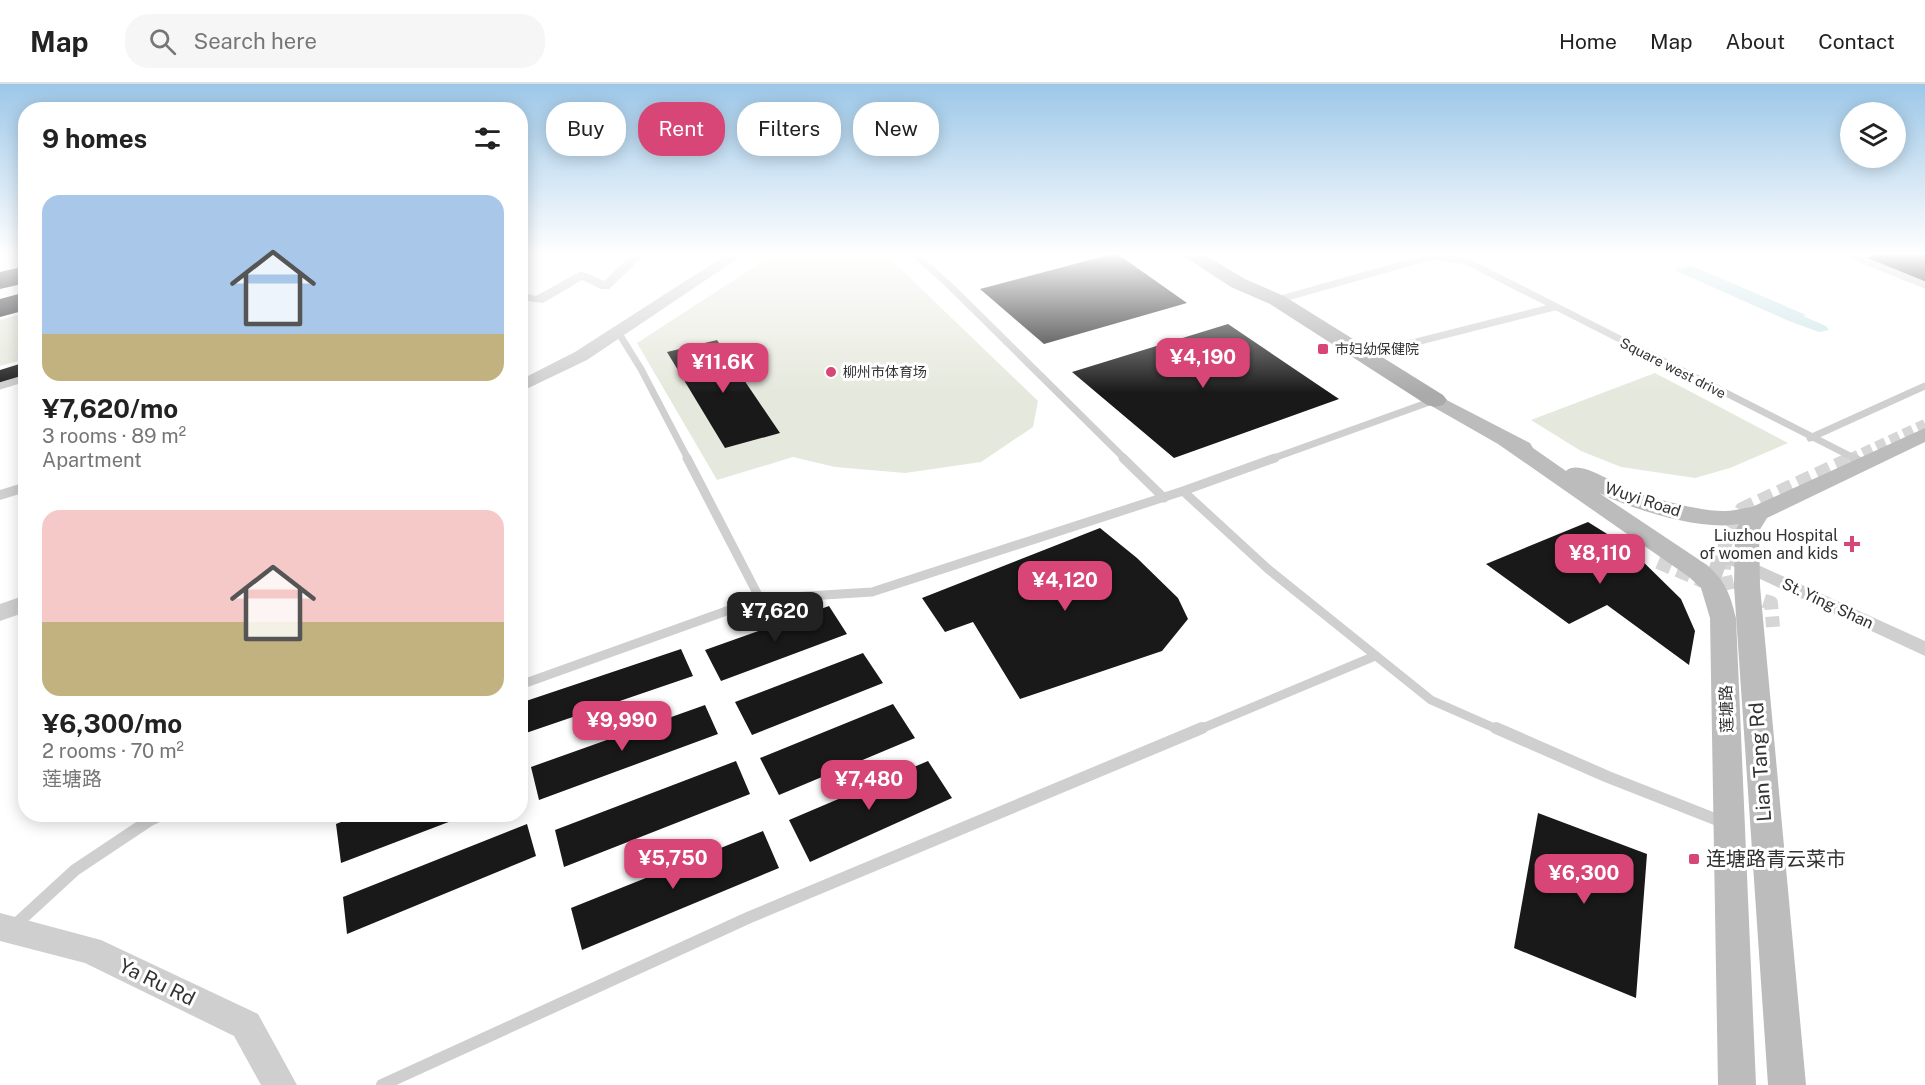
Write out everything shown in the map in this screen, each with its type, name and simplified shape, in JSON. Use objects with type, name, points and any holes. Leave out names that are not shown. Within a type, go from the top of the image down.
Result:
[{"type":"main road","points":[[1277,300],[1435,400]]},
{"type":"main road","name":"Wuyi Road","points":[[1435,400],[1507,441],[1618,493],[1657,507],[1724,519],[1758,513],[1925,434]]},
{"type":"main road","points":[[1507,441],[1684,560],[1712,584]]},
{"type":"main road","name":"Lian Tang Rd","points":[[1758,513],[1747,531],[1747,586],[1787,1085]]},
{"type":"main road","name":"莲塘路","points":[[1712,584],[1719,599],[1723,618],[1737,1085]]},
{"type":"street","points":[[528,383],[581,356],[667,300]]},
{"type":"street","points":[[0,495],[18,489]]},
{"type":"street","name":"St. Ying Shan","points":[[1712,584],[1719,560],[1732,559],[1747,564],[1925,649]]},
{"type":"street","points":[[0,613],[18,606]]},
{"type":"street","name":"Ya Ru Rd","points":[[5,928],[90,950],[246,1025],[280,1085]]},
{"type":"lane","points":[[964,300],[1164,498]]},
{"type":"lane","name":"Square west drive","points":[[1540,300],[1863,463]]},
{"type":"lane","points":[[1363,355],[1554,307]]},
{"type":"lane","points":[[618,332],[641,369],[760,600]]},
{"type":"lane","points":[[0,386],[18,380]]},
{"type":"lane","points":[[1810,438],[1925,386]]},
{"type":"lane","points":[[528,682],[760,600],[872,592],[1164,498],[1435,400]]},
{"type":"lane","points":[[1183,491],[1268,569],[1431,700],[1608,777],[1730,825]]},
{"type":"lane","points":[[381,1085],[750,917],[1375,656]]},
{"type":"lane","points":[[5,928],[75,870],[147,822]]},
{"type":"shaded area","name":"柳州市体育场","points":[[704,300],[933,300],[1038,401],[1033,427],[981,462],[905,473],[835,467],[793,457],[717,480],[637,343]]},
{"type":"shaded area","points":[[18,315],[18,361],[0,366],[0,320]]},
{"type":"shaded area","points":[[1655,373],[1788,443],[1730,468],[1695,478],[1621,467],[1581,451],[1531,420]]},
{"type":"water","points":[[1741,300],[1771,300],[1806,315],[1803,316],[1826,326],[1829,330],[1819,332]]},
{"type":"building","points":[[0,300],[18,300],[18,312],[0,317]]},
{"type":"building","points":[[992,300],[1182,300],[1187,303],[1044,344]]},
{"type":"building","points":[[1228,324],[1339,399],[1174,458],[1072,372]]},
{"type":"building","points":[[717,340],[780,433],[725,448],[667,352]]},
{"type":"building","points":[[18,364],[18,382],[0,388],[0,370]]},
{"type":"building","points":[[1588,522],[1628,547],[1681,599],[1695,631],[1689,665],[1607,605],[1569,624],[1486,564]]},
{"type":"building","points":[[1100,528],[1137,558],[1178,598],[1188,619],[1162,651],[1020,699],[973,622],[945,632],[922,598]]},
{"type":"building","points":[[829,606],[847,634],[721,681],[705,650]]},
{"type":"building","points":[[681,649],[693,676],[528,732],[528,700]]},
{"type":"building","points":[[863,653],[883,683],[752,735],[735,702]]},
{"type":"building","points":[[893,704],[915,738],[779,795],[760,758]]},
{"type":"building","points":[[705,705],[718,734],[539,800],[531,767]]},
{"type":"building","points":[[736,761],[750,794],[564,867],[555,830]]},
{"type":"building","points":[[928,761],[952,798],[810,862],[789,820]]},
{"type":"building","points":[[1538,813],[1647,854],[1636,998],[1514,948]]},
{"type":"building","points":[[341,822],[449,822],[341,863],[336,824]]},
{"type":"building","points":[[527,824],[536,856],[347,934],[343,897]]},
{"type":"building","points":[[763,831],[779,868],[582,950],[571,908]]},
{"type":"tunnel","points":[[1849,459],[1925,424]]},
{"type":"tunnel","points":[[1728,590],[1724,571],[1725,544],[1742,509],[1852,458]]},
{"type":"tunnel","points":[[1658,562],[1703,581]]},
{"type":"tunnel","points":[[1744,594],[1771,603],[1773,627]]},
{"type":"place","name":"市妇幼保健院","points":[[1323,349]]},
{"type":"place","name":"柳州市体育场","points":[[831,372]]},
{"type":"place","name":"Liuzhou Hospital of women and kids","points":[[1852,544]]},
{"type":"place","name":"连塘路青云菜市","points":[[1694,859]]}]
